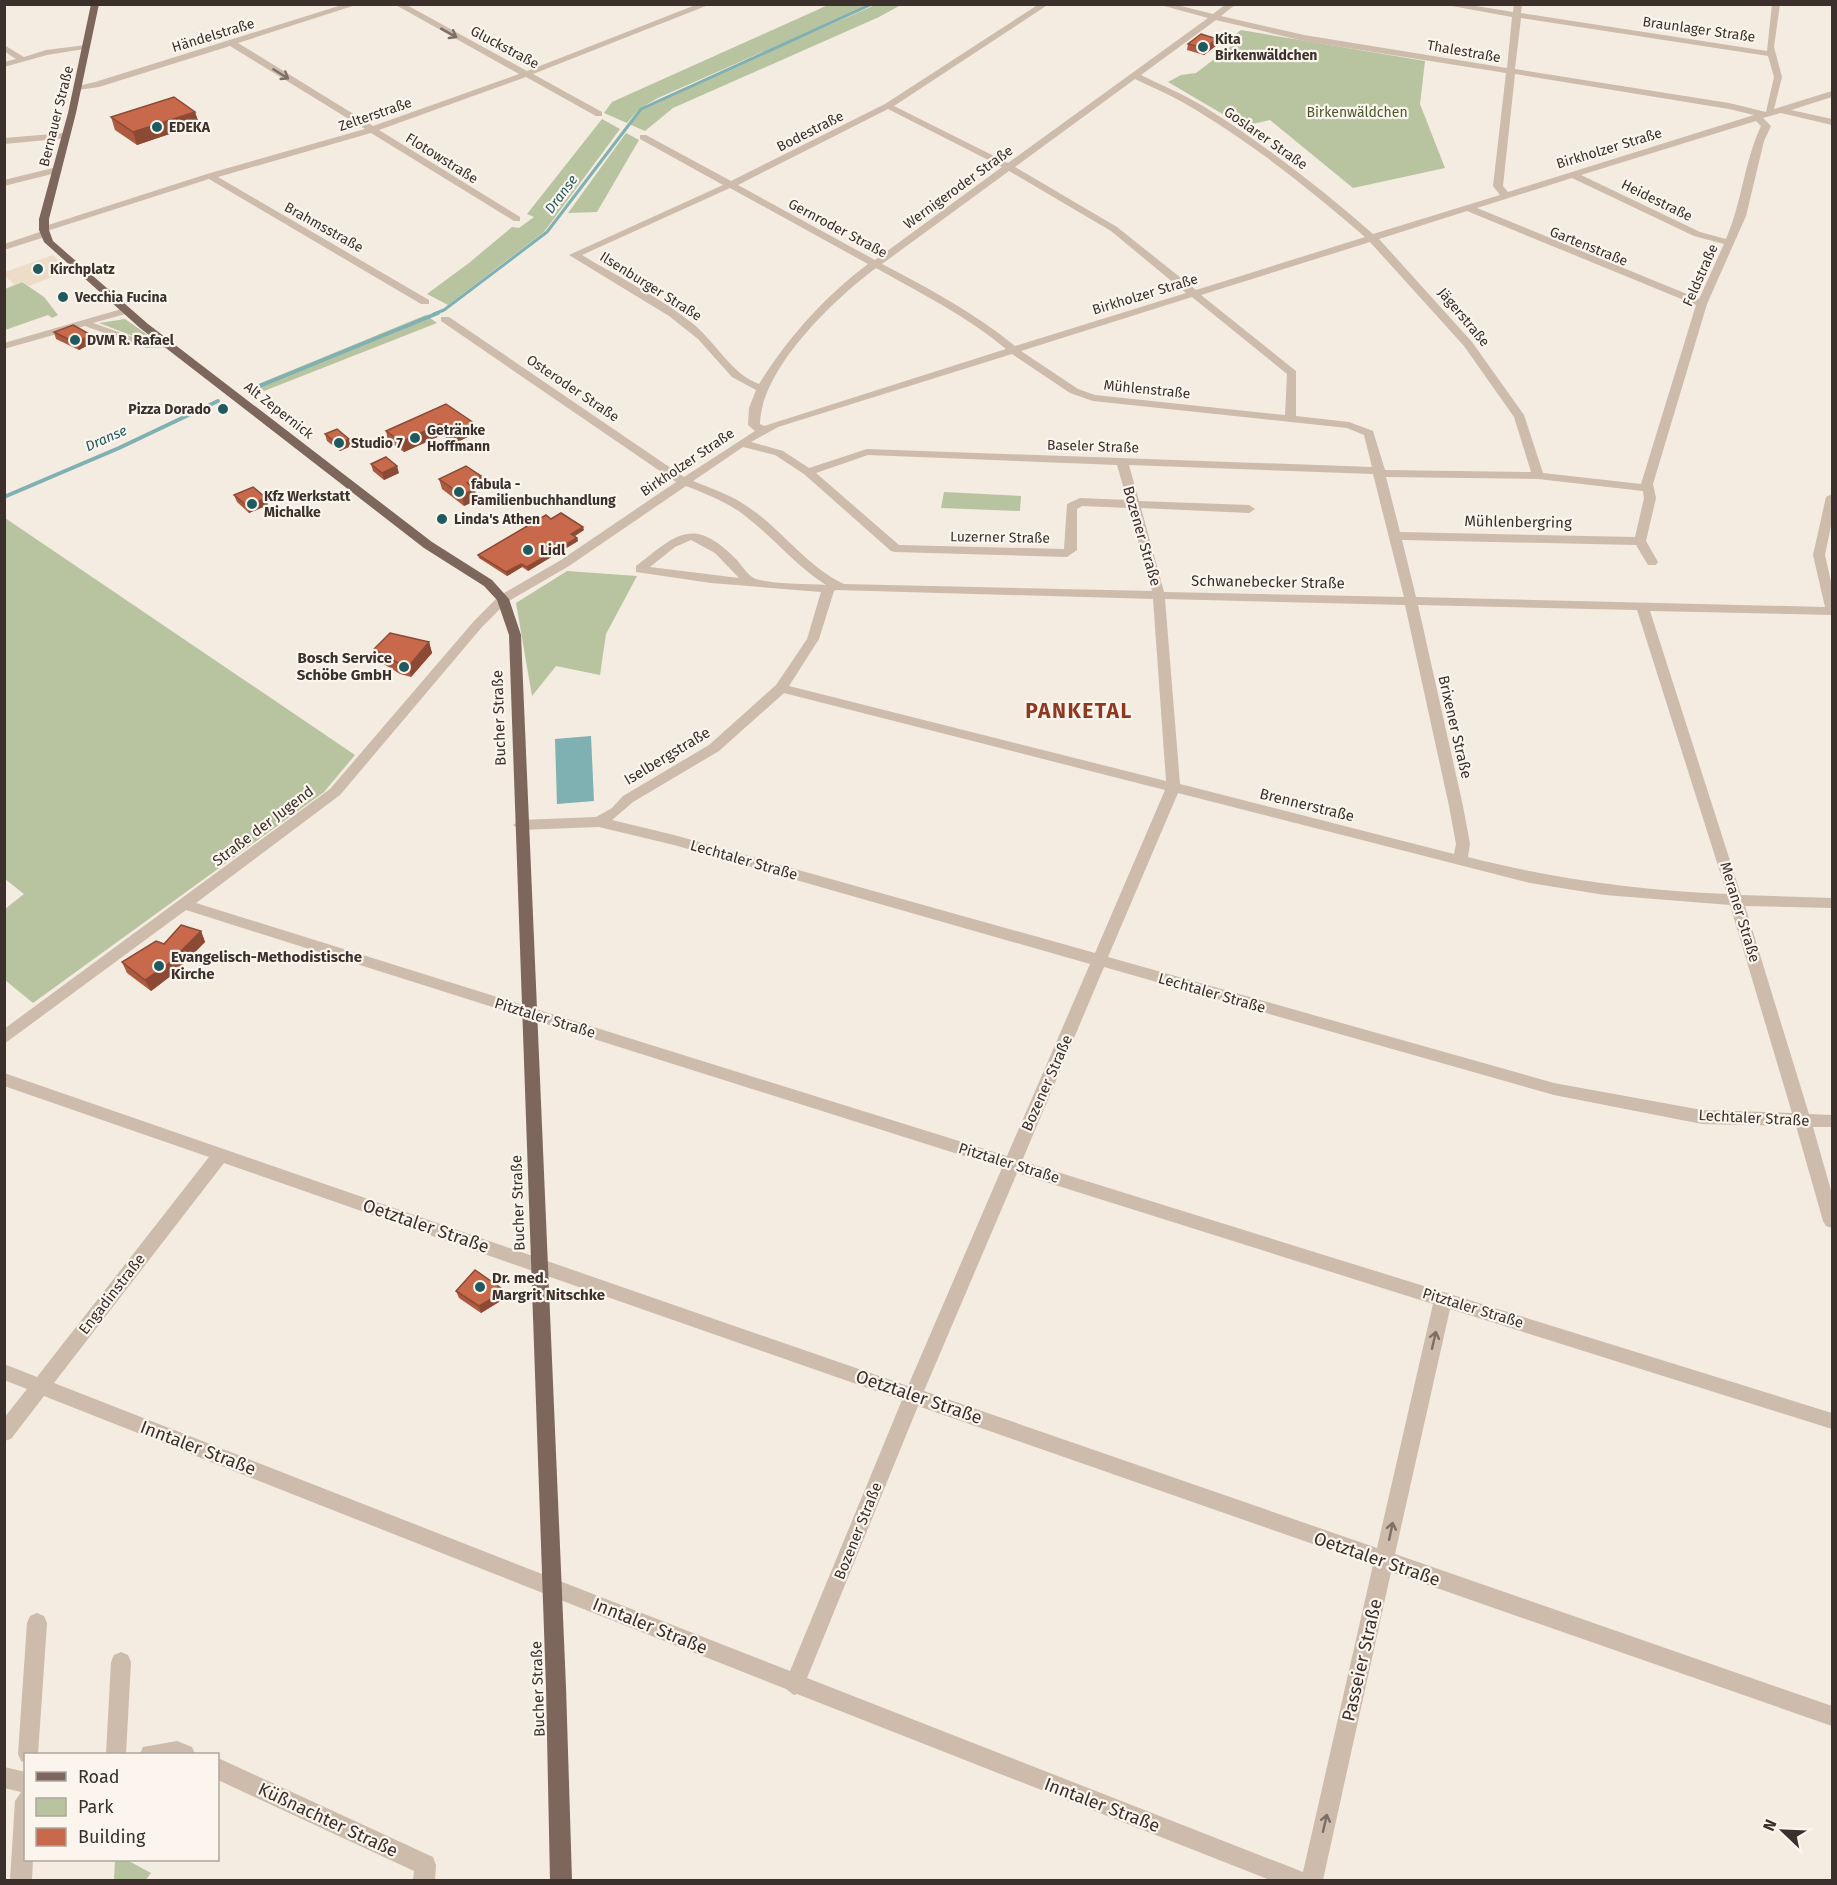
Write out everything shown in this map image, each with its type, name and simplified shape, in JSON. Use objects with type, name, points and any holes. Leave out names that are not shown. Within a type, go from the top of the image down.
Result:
[{"type":"main road","name":"Bernauer Straße","points":[[45,231],[49,197],[78,87],[95,4]]},
{"type":"main road","name":"Alt Zepernick","points":[[45,231],[50,242],[125,311],[428,545],[488,583],[503,599]]},
{"type":"main road","name":"Bucher Straße","points":[[503,599],[515,635],[520,825],[552,1587],[561,1881]]},
{"type":"street","name":"Händelstraße","points":[[78,87],[96,85],[355,4]]},
{"type":"street","name":"Gluckstraße","points":[[398,4],[599,114]]},
{"type":"street","name":"Zelterstraße","points":[[4,248],[45,231],[210,176],[371,130],[526,74],[707,4]]},
{"type":"street","name":"Bodestraße","points":[[574,255],[730,185],[888,106],[1045,4]]},
{"type":"street","name":"Thalestraße","points":[[1161,4],[1305,38],[1769,114],[1833,122]]},
{"type":"street","name":"Wernigeroder Straße","points":[[762,430],[754,424],[752,418],[763,388],[786,352],[839,294],[876,264],[1232,4]]},
{"type":"street","name":"Braunlager Straße","points":[[1445,4],[1771,54]]},
{"type":"street","points":[[1506,196],[1498,186],[1508,72],[1518,4]]},
{"type":"street","points":[[1769,114],[1778,77],[1771,54],[1771,33],[1776,4]]},
{"type":"street","name":"Flotowstraße","points":[[232,43],[517,219]]},
{"type":"street","points":[[4,48],[22,59]]},
{"type":"street","points":[[4,65],[55,51],[86,48]]},
{"type":"street","name":"Goslarer Straße","points":[[1136,75],[1198,107],[1269,154],[1372,238]]},
{"type":"street","name":"Birkholzer Straße","points":[[503,599],[565,562],[762,430],[1833,94]]},
{"type":"street","points":[[888,106],[1009,167],[1114,229],[1193,294],[1242,330],[1292,373],[1290,419]]},
{"type":"street","name":"Feldstraße","points":[[1647,488],[1657,446],[1702,304],[1730,243],[1769,114]]},
{"type":"street","points":[[4,141],[65,136]]},
{"type":"street","name":"Gernroder Straße","points":[[643,137],[957,310],[1015,350]]},
{"type":"street","points":[[4,183],[57,170]]},
{"type":"street","name":"Heidestraße","points":[[1573,175],[1697,234],[1730,243]]},
{"type":"street","name":"Brahmsstraße","points":[[210,176],[425,302]]},
{"type":"street","name":"Gartenstraße","points":[[1468,208],[1591,261],[1702,304]]},
{"type":"street","name":"Jägerstraße","points":[[1372,238],[1468,344],[1521,420],[1538,476]]},
{"type":"street","name":"Ilsenburger Straße","points":[[574,255],[683,322],[704,339],[742,382],[763,388]]},
{"type":"street","points":[[4,346],[125,311]]},
{"type":"street","name":"Osteroder Straße","points":[[445,319],[685,482],[715,493],[745,510],[831,587]]},
{"type":"street","points":[[87,322],[90,326],[146,345],[170,345]]},
{"type":"street","name":"Mühlenstraße","points":[[1015,350],[1074,391],[1093,398],[1361,428],[1369,434],[1373,442],[1411,602]]},
{"type":"street","name":"Luzerner Straße","points":[[741,443],[779,453],[807,472],[879,535],[896,548],[902,549],[1067,553],[1071,550],[1071,507],[1074,504],[1249,509]]},
{"type":"street","name":"Baseler Straße","points":[[807,472],[867,452],[1380,472]]},
{"type":"street","name":"Bozener Straße","points":[[795,1685],[914,1394],[1101,962],[1173,788],[1159,596],[1122,462]]},
{"type":"street","points":[[1380,472],[1538,476],[1647,488],[1650,498],[1640,541],[1652,562]]},
{"type":"street","points":[[1833,497],[1819,555],[1833,611]]},
{"type":"street","name":"Schwanebecker Straße","points":[[752,583],[705,538],[694,536],[681,538],[640,569],[752,583],[850,589],[1833,611]]},
{"type":"street","name":"Mühlenbergring","points":[[1395,536],[1640,541]]},
{"type":"street","name":"Iselbergstraße","points":[[599,822],[617,811],[628,799],[714,748],[781,688],[813,639],[831,587]]},
{"type":"street","name":"Straße der Jugend","points":[[4,1038],[335,792],[477,624],[503,599]]},
{"type":"street","name":"Brixener Straße","points":[[1411,602],[1463,844],[1460,860]]},
{"type":"street","name":"Meraner Straße","points":[[1642,606],[1737,900],[1833,1221]]},
{"type":"street","name":"Brennerstraße","points":[[781,688],[1460,860],[1588,889],[1664,897],[1833,903]]},
{"type":"street","points":[[520,825],[599,822]]},
{"type":"street","name":"Lechtaler Straße","points":[[599,822],[674,840],[1554,1089],[1702,1117],[1833,1121]]},
{"type":"street","name":"Pitztaler Straße","points":[[187,904],[195,909],[1833,1421]]},
{"type":"street","name":"Oetztaler Straße","points":[[4,1079],[914,1394],[1384,1562],[1833,1716]]},
{"type":"street","name":"Engadinstraße","points":[[4,1433],[220,1155]]},
{"type":"street","name":"Passeier Straße","points":[[1312,1881],[1443,1299]]},
{"type":"street","name":"Inntaler Straße","points":[[4,1372],[1296,1881]]},
{"type":"street","points":[[28,1753],[38,1623]]},
{"type":"street","points":[[116,1753],[121,1662]]},
{"type":"street","points":[[164,1753],[177,1751],[181,1753]]},
{"type":"street","name":"Küßnachter Straße","points":[[219,1769],[424,1865],[424,1881]]},
{"type":"street","points":[[4,1777],[24,1782]]},
{"type":"street","points":[[21,1881],[24,1833]]},
{"type":"green space","points":[[828,5],[869,5],[658,98],[639,109],[627,123],[604,113],[612,102]]},
{"type":"green space","points":[[875,5],[901,5],[879,17],[673,108],[645,131],[629,124],[642,109],[660,99]]},
{"type":"green space","name":"Birkenwäldchen","points":[[1241,30],[1425,61],[1420,104],[1445,168],[1353,188],[1270,120],[1243,126],[1168,82],[1181,75],[1196,73],[1243,37],[1236,34]]},
{"type":"green space","points":[[602,119],[620,129],[544,232],[448,305],[427,294],[512,227],[519,228],[534,217],[527,214]]},
{"type":"green space","points":[[626,133],[639,140],[597,212],[568,213]]},
{"type":"green space","points":[[22,282],[44,297],[58,315],[52,318],[48,315],[5,330],[5,289]]},
{"type":"green space","points":[[426,315],[437,323],[264,391],[256,385]]},
{"type":"green space","points":[[125,319],[159,343],[151,343],[99,323]]},
{"type":"green space","points":[[944,492],[1021,496],[1020,511],[941,508]]},
{"type":"green space","points":[[5,518],[355,755],[324,792],[33,1003],[5,980],[5,909],[24,894],[5,879]]},
{"type":"green space","points":[[567,571],[637,576],[606,634],[600,675],[556,666],[532,696],[516,603]]},
{"type":"green space","points":[[115,1861],[129,1861],[151,1873],[146,1880],[114,1880]]},
{"type":"shaded area","name":"Kirchplatz","points":[[53,255],[64,266],[64,272],[29,286],[23,282],[15,285],[5,276],[5,272]]},
{"type":"water","points":[[591,736],[594,801],[557,804],[555,739]]},
{"type":"building","points":[[1201,34],[1217,39],[1204,48],[1188,44]]},
{"type":"building","points":[[174,97],[195,112],[133,132],[111,117]]},
{"type":"building","points":[[73,325],[91,335],[76,343],[54,332]]},
{"type":"building","points":[[446,404],[474,423],[453,432],[440,424],[401,442],[386,431]]},
{"type":"building","points":[[337,429],[349,439],[338,444],[325,434]]},
{"type":"building","points":[[386,457],[397,466],[382,473],[371,464]]},
{"type":"building","points":[[466,466],[481,476],[467,483],[475,489],[462,495],[439,479]]},
{"type":"building","points":[[253,487],[266,498],[247,506],[234,495]]},
{"type":"building","name":"Lidl","points":[[561,513],[583,527],[571,534],[577,538],[527,567],[521,564],[506,572],[478,555],[546,515],[551,519]]},
{"type":"building","points":[[390,633],[429,642],[409,666],[398,663],[374,649]]},
{"type":"building","points":[[181,925],[201,931],[168,964],[145,980],[122,962],[156,941],[164,944]]},
{"type":"building","name":"Dr. med. Margrit Nitschke","points":[[475,1270],[505,1291],[479,1306],[456,1291]]},
{"type":"waterway","name":"Dranse","points":[[434,314],[444,310],[547,232],[641,109],[872,4]]},
{"type":"waterway","name":"Dranse","points":[[257,387],[438,313]]},
{"type":"waterway","name":"Dranse","points":[[4,497],[119,448],[218,401]]},
{"type":"place","name":"Kita Birkenwäldchen","points":[[1203,47]]},
{"type":"place","name":"EDEKA","points":[[157,127]]},
{"type":"place","name":"Kirchplatz","points":[[38,269]]},
{"type":"place","name":"Vecchia Fucina","points":[[63,297]]},
{"type":"place","name":"DVM R. Rafael","points":[[75,340]]},
{"type":"place","name":"Pizza Dorado","points":[[223,409]]},
{"type":"place","name":"Getränke Hoffmann","points":[[415,438]]},
{"type":"place","name":"Studio 7","points":[[339,443]]},
{"type":"place","name":"fabula - Familienbuchhandlung","points":[[459,492]]},
{"type":"place","name":"Kfz Werkstatt Michalke","points":[[252,504]]},
{"type":"place","name":"Linda's Athen","points":[[442,519]]},
{"type":"place","name":"Lidl","points":[[528,550]]},
{"type":"place","name":"Bosch Service Schöbe GmbH","points":[[404,667]]},
{"type":"place","name":"Evangelisch-Methodistische Kirche","points":[[159,966]]},
{"type":"place","name":"Dr. med. Margrit Nitschke","points":[[480,1287]]},
{"type":"district","name":"PANKETAL","points":[[1079,711]]}]
